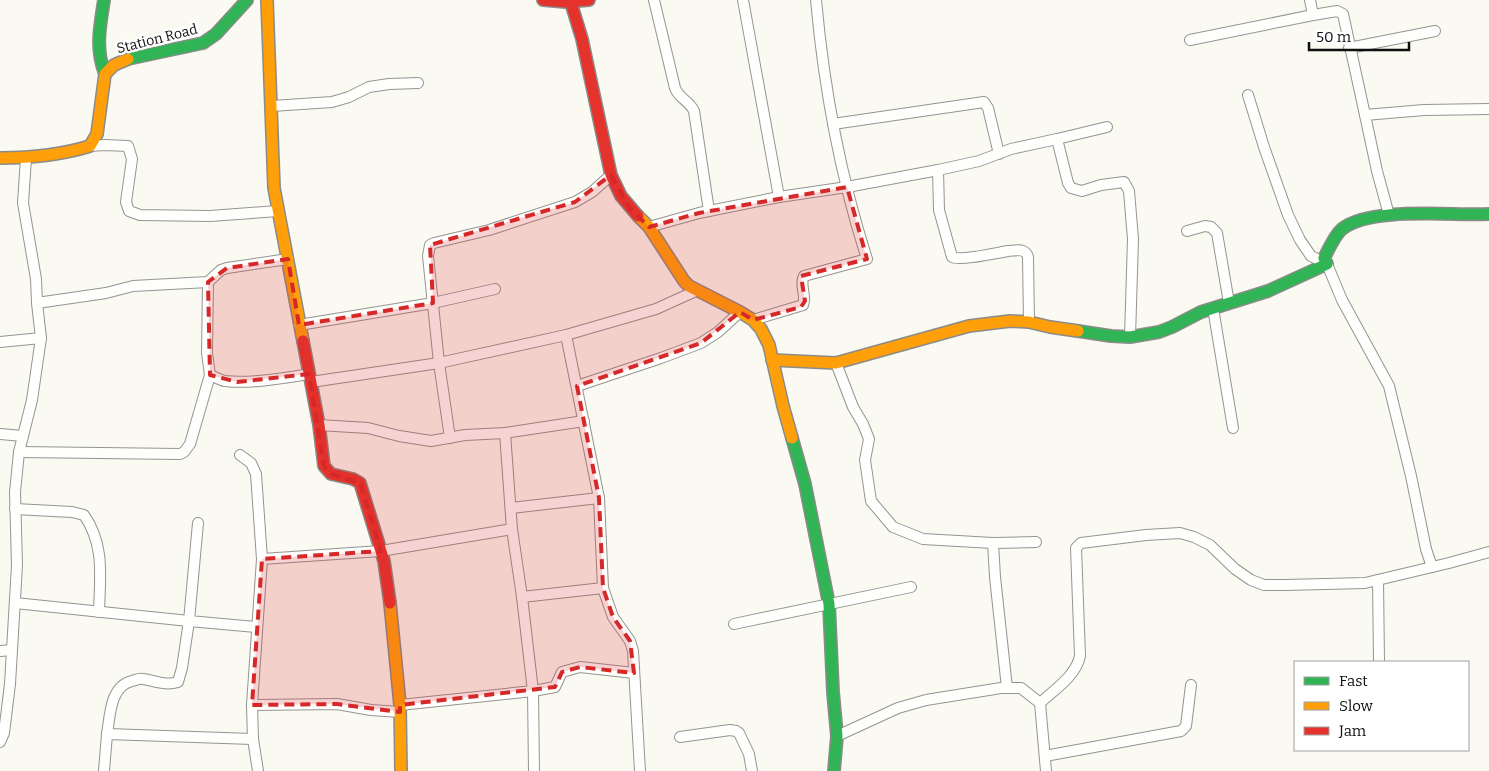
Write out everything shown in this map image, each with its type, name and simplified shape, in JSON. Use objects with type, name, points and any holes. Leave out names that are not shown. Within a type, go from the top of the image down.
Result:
[{"type":"street","points":[[90,146],[97,134],[105,74],[100,62],[98,42],[104,0]]},
{"type":"street","name":"Station Road","points":[[105,74],[114,65],[124,60],[203,44],[213,38],[239,6],[247,0]]},
{"type":"street","points":[[267,0],[274,188],[319,425],[324,466],[331,474],[353,479],[360,483],[384,561],[400,708],[401,771]]},
{"type":"street","points":[[543,0],[571,3],[589,0]]},
{"type":"street","points":[[654,0],[675,88],[679,96],[689,103],[694,111],[709,211]]},
{"type":"street","points":[[742,0],[779,197]]},
{"type":"street","points":[[753,320],[803,305],[805,301],[802,281],[804,276],[867,259],[838,153],[820,46],[816,0]]},
{"type":"street","points":[[1310,0],[1313,15]]},
{"type":"street","points":[[571,3],[582,40],[611,175],[621,196],[649,227],[684,282],[753,320],[761,329],[769,345],[783,406],[805,484],[829,604],[837,736],[834,771]]},
{"type":"street","points":[[1190,40],[1313,15],[1337,11],[1342,14],[1376,171],[1389,215]]},
{"type":"street","points":[[1349,48],[1435,31]]},
{"type":"street","points":[[272,106],[332,102],[349,97],[369,87],[418,83]]},
{"type":"street","points":[[1248,95],[1264,148],[1288,215],[1300,240],[1311,256],[1327,264]]},
{"type":"street","points":[[833,124],[984,102],[988,108],[999,154]]},
{"type":"street","points":[[1365,115],[1424,110],[1489,109]]},
{"type":"street","points":[[649,227],[709,211],[779,197],[847,187],[938,170],[979,161],[1011,149],[1107,127]]},
{"type":"street","points":[[1057,139],[1066,176],[1071,188],[1082,191],[1101,185],[1124,182],[1129,190],[1133,245],[1130,337]]},
{"type":"street","points":[[0,158],[26,158],[77,150],[90,146],[128,146],[132,159],[126,202],[128,211],[140,215],[210,216],[278,211]]},
{"type":"street","points":[[0,742],[4,733],[10,684],[17,565],[15,492],[19,452],[32,400],[41,338],[36,278],[23,203],[26,158]]},
{"type":"street","points":[[938,170],[939,210],[952,257],[961,259],[1017,250],[1027,253],[1029,322]]},
{"type":"street","points":[[450,438],[439,363],[428,256],[430,245],[489,230],[575,202],[592,192],[611,175]]},
{"type":"street","points":[[1432,567],[1426,549],[1411,476],[1389,386],[1342,300],[1324,258],[1337,236],[1343,229],[1354,222],[1389,215],[1489,214]]},
{"type":"street","points":[[1188,231],[1205,226],[1215,229],[1229,304]]},
{"type":"street","points":[[37,303],[106,293],[132,286],[208,282],[221,270],[227,268],[288,259]]},
{"type":"street","points":[[772,360],[836,363],[978,324],[1010,321],[1029,322],[1112,336],[1130,337],[1159,332],[1201,312],[1268,291],[1327,264]]},
{"type":"street","points":[[19,452],[180,454],[184,452],[190,444],[210,375],[207,353],[208,282]]},
{"type":"street","points":[[299,325],[433,303],[495,289]]},
{"type":"street","points":[[210,375],[223,380],[237,382],[281,378],[310,378],[439,363],[566,335],[656,308],[698,290]]},
{"type":"street","points":[[1213,308],[1233,428]]},
{"type":"street","points":[[577,386],[700,343],[718,332],[740,312]]},
{"type":"street","points":[[566,335],[598,498],[603,588],[614,617],[630,640],[633,651],[640,771]]},
{"type":"street","points":[[0,342],[41,338]]},
{"type":"street","points":[[836,363],[853,407],[869,439],[865,460],[871,501],[893,527],[923,539],[993,543],[1036,542]]},
{"type":"street","points":[[319,425],[368,428],[432,441],[465,435],[505,433],[584,421]]},
{"type":"street","points":[[505,433],[512,529],[533,691],[534,771]]},
{"type":"street","points":[[0,434],[23,436]]},
{"type":"street","points":[[240,455],[251,464],[256,474],[262,559],[252,705],[253,739],[258,771]]},
{"type":"street","points":[[511,508],[598,498]]},
{"type":"street","points":[[15,509],[72,512],[84,515],[92,527],[100,559],[99,612]]},
{"type":"street","points":[[104,771],[112,703],[118,689],[125,682],[141,678],[164,684],[178,682],[189,621],[198,523]]},
{"type":"street","points":[[262,559],[381,551],[512,529]]},
{"type":"street","points":[[1040,703],[1068,677],[1079,663],[1076,548],[1081,543],[1180,533],[1210,545],[1235,570],[1251,580],[1264,585],[1365,583],[1489,552]]},
{"type":"street","points":[[993,543],[1007,688]]},
{"type":"street","points":[[1378,580],[1379,661]]},
{"type":"street","points":[[734,624],[911,587]]},
{"type":"street","points":[[522,597],[603,588]]},
{"type":"street","points":[[15,603],[256,627]]},
{"type":"street","points":[[0,651],[12,650]]},
{"type":"street","points":[[252,705],[337,704],[371,710],[400,708],[555,687],[562,672],[580,668],[634,673]]},
{"type":"street","points":[[1045,756],[1181,731],[1186,726],[1191,685]]},
{"type":"street","points":[[837,736],[898,708],[926,700],[1007,688],[1021,688],[1040,703],[1046,771]]},
{"type":"street","points":[[680,737],[730,730],[736,731],[739,733],[749,754],[752,771]]},
{"type":"street","points":[[107,734],[253,739]]},
{"type":"highlighted area","points":[[611,175],[629,207],[649,227],[699,213],[847,187],[867,259],[801,276],[805,301],[801,307],[753,320],[740,312],[701,343],[577,386],[599,498],[603,588],[613,617],[630,641],[634,673],[580,667],[562,672],[555,687],[400,705],[400,712],[337,704],[252,705],[262,559],[381,551],[360,483],[331,474],[324,466],[309,374],[237,382],[210,375],[208,282],[227,268],[288,259],[299,325],[433,303],[430,245],[575,202]]},
{"type":"traffic: fast","points":[[104,0],[99,46],[105,74]]},
{"type":"traffic: fast","points":[[128,59],[203,43],[216,34],[247,0]]},
{"type":"traffic: fast","points":[[1078,331],[1130,337],[1159,332],[1201,312],[1268,291],[1327,264],[1324,258],[1342,229],[1355,222],[1372,217],[1413,214],[1489,214]]},
{"type":"traffic: fast","points":[[792,438],[805,484],[829,604],[837,736],[834,771]]},
{"type":"traffic: slow","points":[[267,0],[274,188],[303,341]]},
{"type":"traffic: slow","points":[[0,158],[68,152],[90,146],[97,134],[105,74],[114,65],[128,59]]},
{"type":"traffic: slow","points":[[638,216],[649,227],[689,286],[740,312],[753,320],[761,329],[769,345],[792,438]]},
{"type":"traffic: slow","points":[[772,360],[836,363],[969,326],[1010,321],[1029,322],[1078,331]]},
{"type":"traffic: slow","points":[[390,603],[400,705],[401,771]]},
{"type":"traffic: jam","points":[[543,0],[566,2],[589,0]]},
{"type":"traffic: jam","points":[[571,3],[582,39],[611,175],[621,196],[638,216]]},
{"type":"traffic: jam","points":[[303,341],[319,425],[324,466],[331,474],[353,479],[360,483],[384,561],[390,603]]}]
